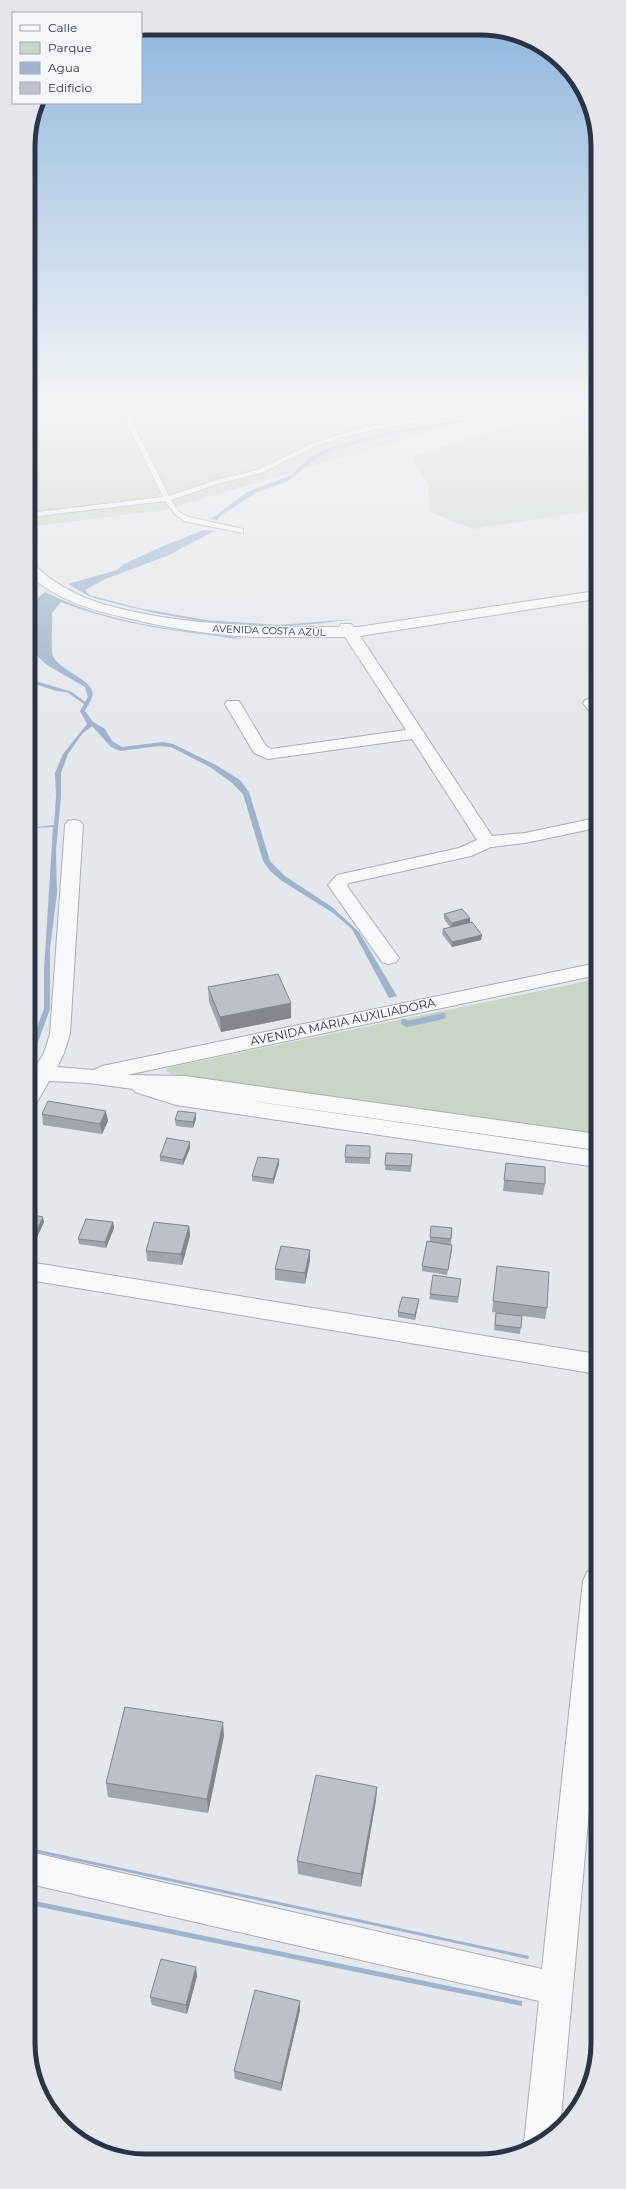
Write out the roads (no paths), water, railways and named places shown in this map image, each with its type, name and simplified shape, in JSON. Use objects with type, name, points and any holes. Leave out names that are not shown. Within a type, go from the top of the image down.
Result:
[{"type":"street","name":"AVENIDA COSTA AZÚL","points":[[35,573],[45,582],[70,597],[139,617],[193,626],[252,632],[342,630],[591,596]]},
{"type":"street","name":"AVENIDA COSTA AZÚL","points":[[342,630],[591,587]]},
{"type":"street","points":[[342,630],[416,734],[487,842]]},
{"type":"street","points":[[233,704],[260,749],[268,754],[416,734]]},
{"type":"street","points":[[389,958],[337,885],[344,879],[465,852],[487,842],[525,838],[591,824]]},
{"type":"street","points":[[36,1073],[54,1053],[62,1015],[74,825]]},
{"type":"street","name":"AVENIDA MARIA AUXILIADORA","points":[[89,1076],[591,970]]},
{"type":"street","points":[[36,1073],[89,1076],[130,1082],[185,1083],[591,1141]]},
{"type":"street","points":[[130,1082],[176,1098],[591,1158]]},
{"type":"street","points":[[35,1272],[591,1363]]},
{"type":"street","points":[[542,2134],[591,1642]]},
{"type":"street","points":[[35,1869],[557,1989]]},
{"type":"lane","points":[[35,514],[97,507]]},
{"type":"lane","points":[[173,507],[177,513],[187,519],[240,531]]},
{"type":"water","points":[[227,507],[234,507],[220,516],[218,520],[211,519]]},
{"type":"water","points":[[204,530],[214,531],[169,555],[103,580],[85,590],[89,595],[138,608],[206,620],[278,625],[355,619],[288,626],[256,626],[210,622],[165,615],[94,598],[68,584],[117,570],[124,564],[163,546]]},
{"type":"water","points":[[45,592],[68,603],[92,611],[141,624],[243,638],[227,638],[134,623],[79,609],[61,602],[52,613],[53,656],[62,666],[89,686],[92,691],[92,697],[85,711],[93,722],[105,729],[112,741],[122,747],[163,742],[173,744],[216,765],[240,780],[249,792],[270,861],[285,876],[332,907],[359,932],[397,996],[389,998],[352,929],[333,913],[282,881],[270,871],[263,861],[243,794],[232,783],[210,767],[171,747],[159,746],[120,751],[111,747],[92,726],[82,734],[68,754],[61,773],[61,797],[56,850],[57,893],[50,949],[50,1009],[35,1048],[35,1032],[44,1009],[44,970],[53,827],[35,827],[54,825],[56,797],[55,773],[63,754],[87,724],[80,711],[84,704],[67,692],[56,691],[35,684],[35,681],[72,692],[85,702],[88,697],[85,687],[47,665],[35,654],[35,600]]},
{"type":"water","points":[[35,1849],[529,1956],[528,1959],[35,1852]]},
{"type":"water","points":[[35,1901],[522,2001],[522,2006],[35,1906]]},
{"type":"waterway","points":[[404,1022],[407,1024],[443,1016]]}]
